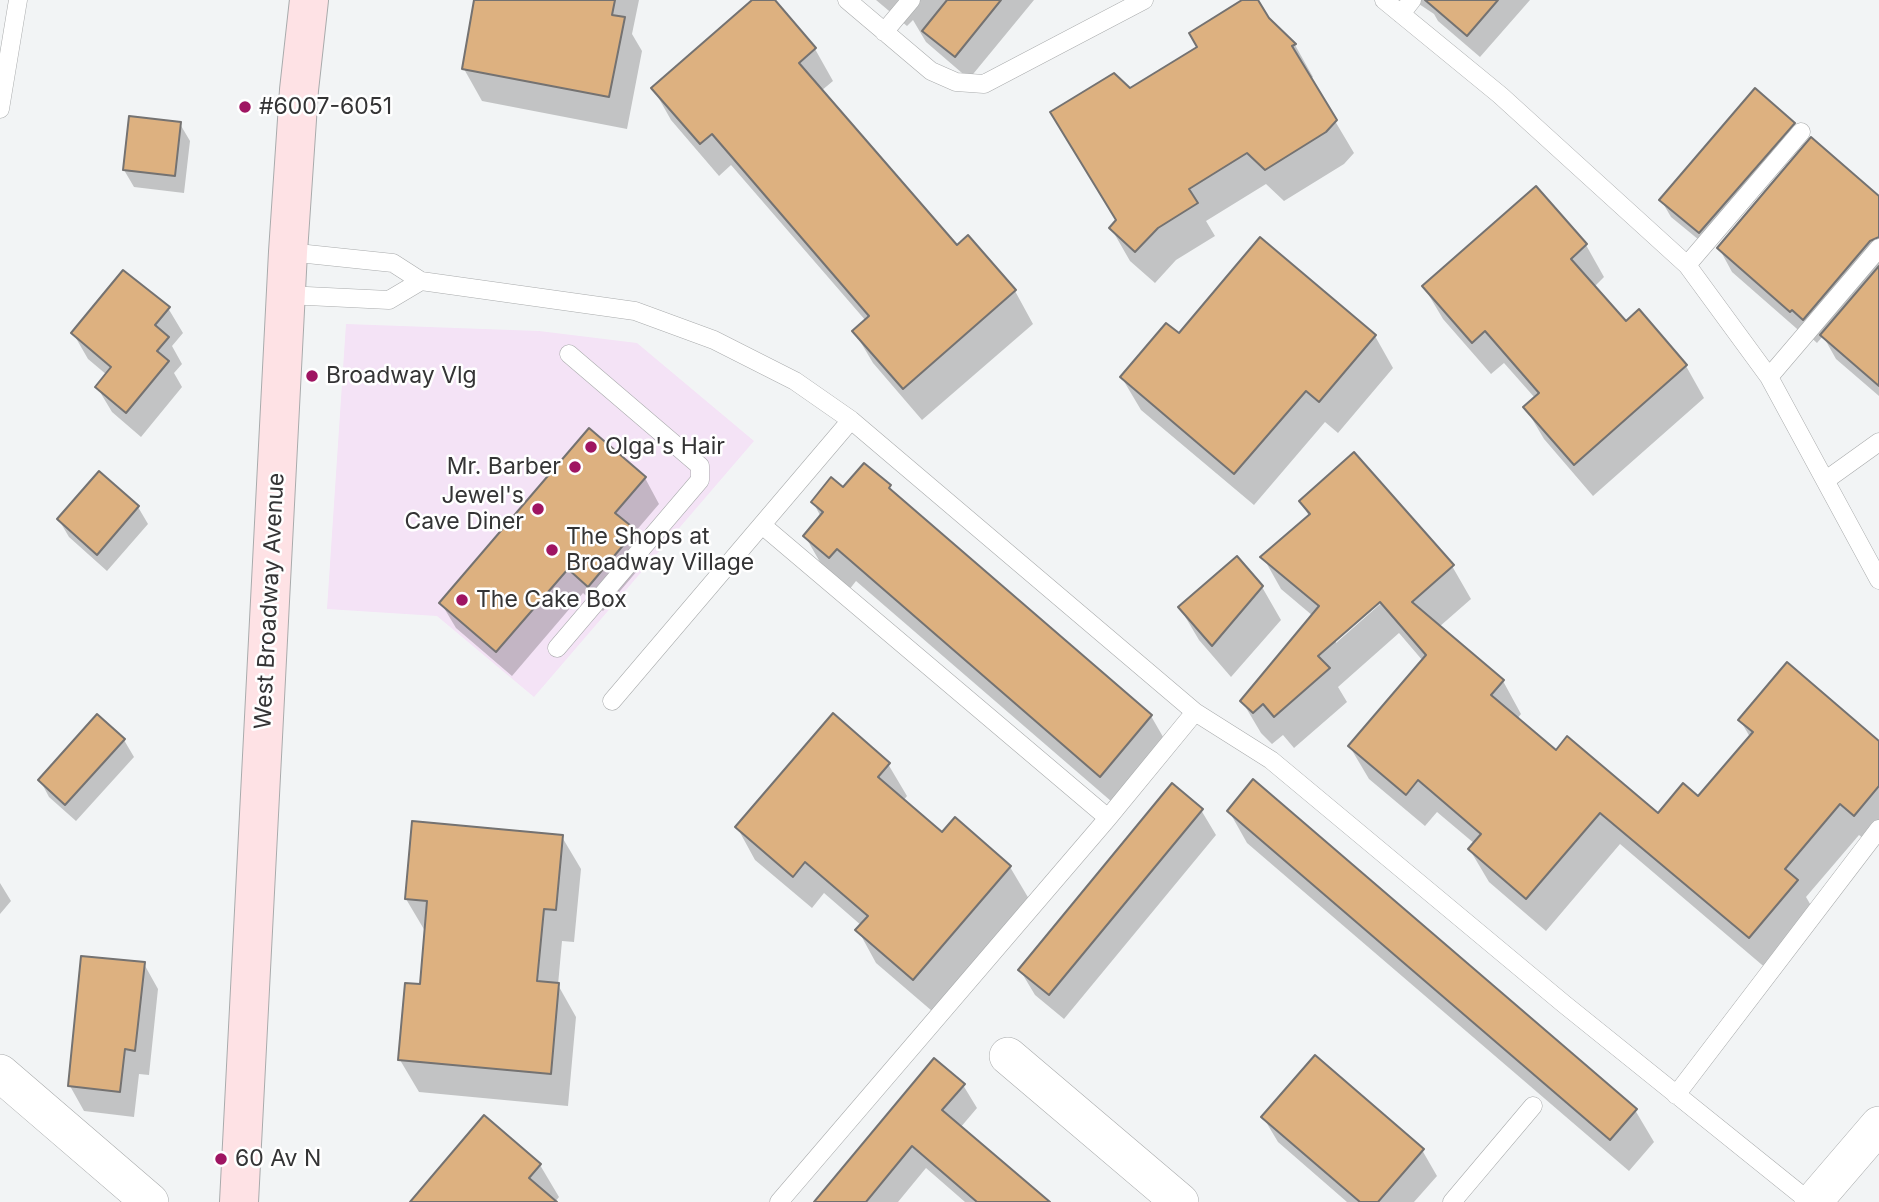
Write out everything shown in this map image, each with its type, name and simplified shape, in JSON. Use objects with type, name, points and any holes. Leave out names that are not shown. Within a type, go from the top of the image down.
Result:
[{"type":"street","name":"West Broadway Avenue","points":[[239,1202],[288,251],[299,90],[309,0]]},
{"type":"street","points":[[1008,1056],[1180,1202]]},
{"type":"street","points":[[0,1073],[150,1202]]},
{"type":"street","points":[[1811,1202],[1879,1125]]},
{"type":"lane","points":[[0,109],[18,0]]},
{"type":"lane","points":[[847,0],[931,71],[956,82],[984,84],[1144,0]]},
{"type":"lane","points":[[884,32],[911,0]]},
{"type":"lane","points":[[1384,0],[1406,7],[1500,96],[1688,265],[1769,377],[1879,580]]},
{"type":"lane","points":[[1688,265],[1801,132]]},
{"type":"lane","points":[[1769,377],[1879,248]]},
{"type":"lane","points":[[288,251],[393,262],[421,281],[635,312],[714,340],[795,381],[851,420],[1195,712],[1271,760],[1676,1095],[1811,1202]]},
{"type":"lane","points":[[286,295],[390,300],[421,281]]},
{"type":"lane","points":[[557,648],[700,480],[700,467],[569,354]]},
{"type":"lane","points":[[612,701],[851,420]]},
{"type":"lane","points":[[1826,480],[1879,442]]},
{"type":"lane","points":[[762,525],[1108,818]]},
{"type":"lane","points":[[779,1202],[1108,818],[1195,712]]},
{"type":"lane","points":[[1676,1095],[1879,829]]},
{"type":"lane","points":[[1452,1202],[1533,1106]]},
{"type":"shaded area","points":[[346,324],[539,331],[637,343],[754,441],[534,697],[437,616],[327,609]]},
{"type":"building","points":[[474,0],[615,0],[612,15],[625,17],[609,97],[462,69]]},
{"type":"building","points":[[752,0],[775,0],[816,48],[799,63],[957,245],[968,235],[1016,290],[903,389],[852,331],[869,316],[712,134],[700,144],[651,88]]},
{"type":"building","points":[[947,0],[1001,0],[955,57],[922,31]]},
{"type":"building","points":[[1242,0],[1258,0],[1269,18],[1296,44],[1292,46],[1337,120],[1326,132],[1265,170],[1247,153],[1189,189],[1198,203],[1158,228],[1135,252],[1109,228],[1116,220],[1050,112],[1114,73],[1130,88],[1197,47],[1189,33]]},
{"type":"building","points":[[1425,0],[1498,0],[1467,36]]},
{"type":"building","points":[[1755,88],[1795,123],[1699,233],[1659,200]]},
{"type":"building","points":[[129,116],[181,122],[175,176],[123,170]]},
{"type":"building","points":[[1811,137],[1879,196],[1879,237],[1870,241],[1803,320],[1792,310],[1790,312],[1717,248]]},
{"type":"building","points":[[1536,186],[1587,244],[1571,259],[1626,321],[1639,309],[1687,365],[1574,465],[1523,407],[1539,393],[1485,331],[1472,343],[1422,286]]},
{"type":"building","points":[[1260,237],[1376,335],[1319,402],[1306,391],[1234,474],[1120,377],[1166,323],[1179,333]]},
{"type":"building","points":[[1879,266],[1879,386],[1820,335]]},
{"type":"building","points":[[123,270],[170,307],[155,325],[169,337],[157,351],[169,361],[126,413],[95,387],[111,367],[71,333]]},
{"type":"building","name":"The Shops at Broadway Village","points":[[589,428],[646,477],[615,513],[636,530],[588,587],[568,569],[496,652],[439,603]]},
{"type":"building","points":[[1354,452],[1454,565],[1412,602],[1504,680],[1491,695],[1556,750],[1567,736],[1658,813],[1683,783],[1698,796],[1753,732],[1738,720],[1787,662],[1879,741],[1879,786],[1854,816],[1840,804],[1785,869],[1798,880],[1749,938],[1600,813],[1526,899],[1468,849],[1481,834],[1418,780],[1406,795],[1348,746],[1426,655],[1380,602],[1318,656],[1330,668],[1274,717],[1263,704],[1253,713],[1240,701],[1319,606],[1260,557],[1310,514],[1299,501]]},
{"type":"building","points":[[864,463],[891,485],[889,488],[1152,715],[1100,777],[837,549],[829,558],[803,536],[823,512],[811,502],[831,477],[843,487]]},
{"type":"building","points":[[99,471],[139,506],[97,555],[57,519]]},
{"type":"building","points":[[1237,556],[1263,586],[1212,646],[1178,607]]},
{"type":"building","points":[[833,713],[890,763],[878,777],[942,832],[955,817],[1011,866],[913,980],[855,930],[868,916],[805,862],[793,877],[735,827]]},
{"type":"building","points":[[97,714],[125,739],[65,805],[38,780]]},
{"type":"building","points":[[1253,779],[1637,1109],[1610,1140],[1227,811]]},
{"type":"building","points":[[1172,783],[1203,809],[1049,995],[1018,970]]},
{"type":"building","points":[[412,821],[563,835],[556,910],[544,909],[537,981],[559,983],[551,1074],[398,1060],[405,983],[420,984],[427,901],[405,899]]},
{"type":"building","points":[[81,956],[145,962],[135,1051],[125,1049],[120,1092],[68,1086]]},
{"type":"building","points":[[1315,1055],[1424,1149],[1378,1202],[1360,1202],[1261,1117]]},
{"type":"building","points":[[934,1058],[965,1084],[942,1110],[1050,1202],[977,1202],[912,1146],[866,1202],[814,1202]]},
{"type":"building","points":[[484,1115],[541,1164],[529,1178],[557,1202],[410,1202]]},
{"type":"place","name":"#6007-6051","points":[[245,107]]},
{"type":"place","name":"Broadway Vlg","points":[[312,376]]},
{"type":"place","name":"Olga's Hair","points":[[591,447]]},
{"type":"place","name":"Mr. Barber","points":[[575,467]]},
{"type":"place","name":"Jewel's Cave Diner","points":[[538,509]]},
{"type":"place","name":"The Shops at Broadway Village","points":[[552,550]]},
{"type":"place","name":"The Cake Box","points":[[462,600]]},
{"type":"place","name":"60 Av N","points":[[221,1159]]}]
